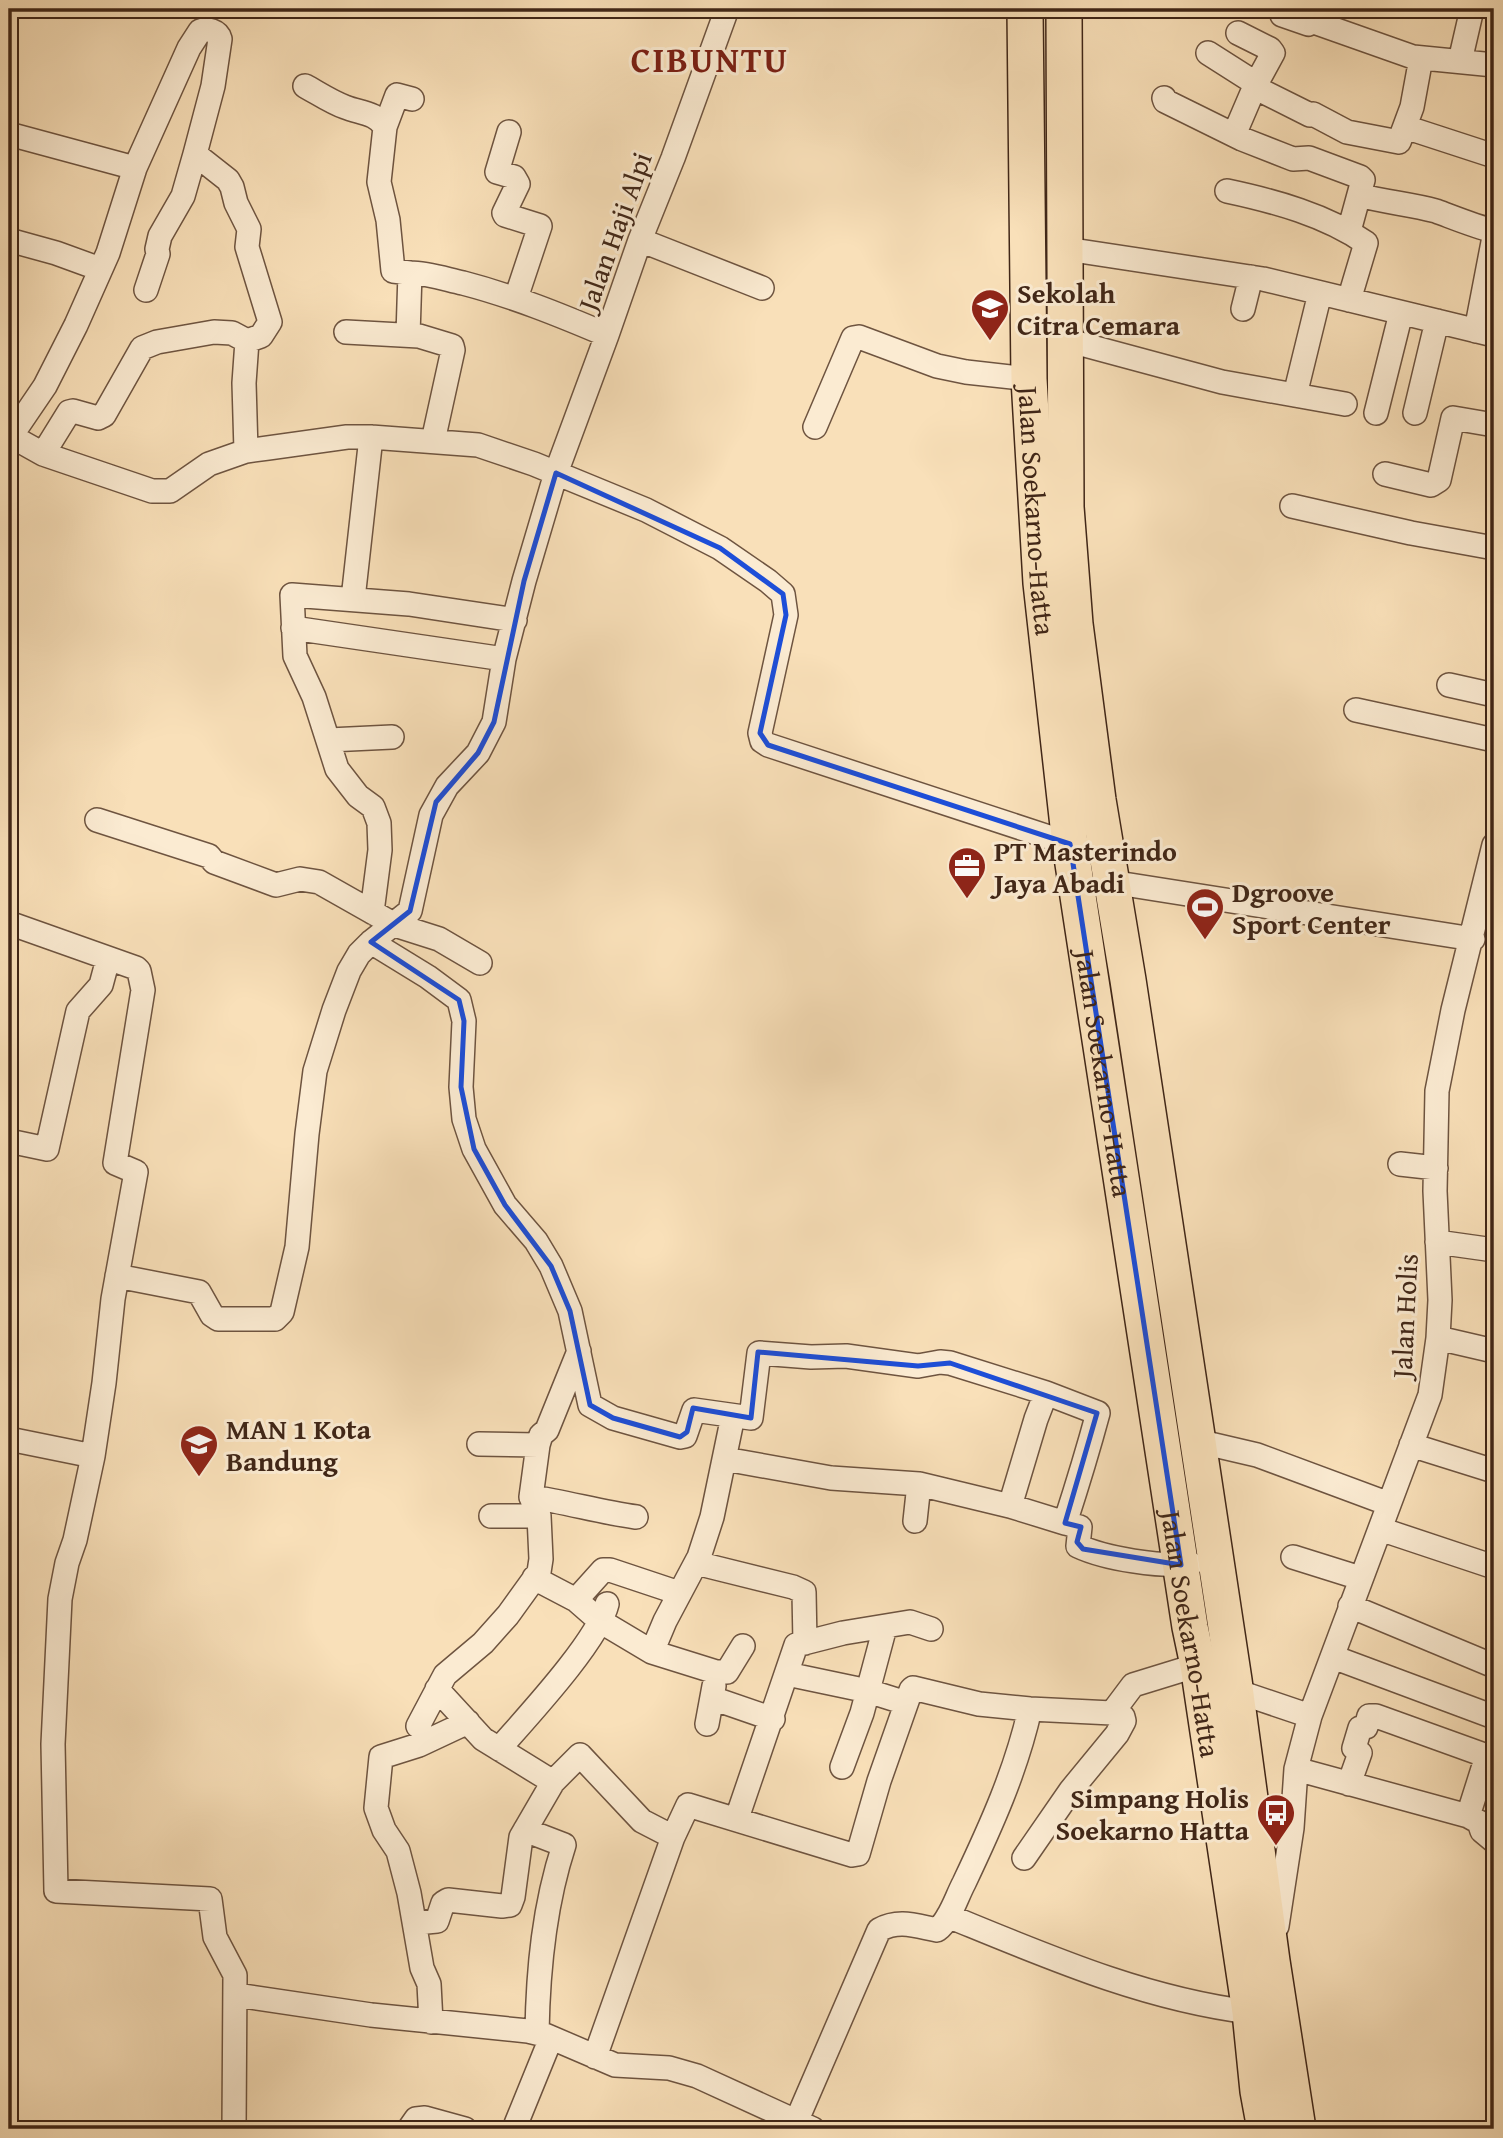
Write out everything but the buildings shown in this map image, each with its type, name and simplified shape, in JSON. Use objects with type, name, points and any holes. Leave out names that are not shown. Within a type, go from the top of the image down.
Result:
[{"type":"highway","name":"Jalan Soekarno-Hatta","points":[[1025,9],[1028,379],[1041,583],[1070,844],[1198,1563],[1236,1691],[1272,1856],[1272,1961],[1298,2129]]},
{"type":"highway","name":"Jalan Soekarno-Hatta","points":[[1064,9],[1069,550],[1075,624],[1111,882],[1198,1441],[1198,1665],[1265,2129]]},
{"type":"street","name":"Jalan Haji Alpi","points":[[395,925],[410,911],[413,902],[430,815],[436,802],[478,753],[494,722],[514,620],[556,473],[727,9]]},
{"type":"street","points":[[1284,9],[1282,15],[1303,23],[1308,24],[1311,21],[1421,58],[1494,65]]},
{"type":"street","points":[[1460,61],[1472,9]]},
{"type":"street","points":[[146,290],[158,254],[156,249],[160,236],[183,196],[195,154],[213,86],[220,39],[216,32],[200,32],[189,48],[135,168],[108,253],[76,325],[44,387],[10,436],[43,454],[141,489],[170,491],[209,464],[246,451],[347,437],[478,445],[556,473],[646,510],[720,548],[783,594],[786,615],[760,733],[762,741],[768,746],[1070,844]]},
{"type":"street","points":[[1234,135],[1255,86],[1269,63],[1272,50],[1238,33]]},
{"type":"street","points":[[1208,53],[1252,81],[1260,90],[1310,116],[1313,114],[1321,117],[1347,132],[1399,142],[1418,85],[1421,58]]},
{"type":"street","points":[[305,86],[347,108],[366,112],[385,127]]},
{"type":"street","points":[[412,99],[397,95],[385,127],[379,182],[388,220],[393,271],[426,274],[516,298],[607,335]]},
{"type":"street","points":[[1164,98],[1165,101],[1234,135],[1293,159],[1309,159],[1360,177],[1363,180],[1349,232]]},
{"type":"street","points":[[1405,127],[1494,156]]},
{"type":"street","points":[[509,132],[497,172],[514,177],[518,184],[504,213],[540,226],[516,298]]},
{"type":"street","points":[[9,134],[135,168]]},
{"type":"street","points":[[43,454],[69,412],[98,418],[104,415],[142,348],[158,342],[214,332],[232,333],[247,341],[261,336],[270,322],[247,247],[249,229],[228,180],[195,154]]},
{"type":"street","points":[[1227,191],[1266,199],[1349,232],[1366,243],[1349,300]]},
{"type":"street","points":[[1359,195],[1435,211],[1494,231]]},
{"type":"street","points":[[1066,249],[1251,277],[1485,333],[1494,237]]},
{"type":"street","points":[[9,240],[100,269]]},
{"type":"street","points":[[640,240],[762,288]]},
{"type":"street","points":[[408,335],[410,273]]},
{"type":"street","points":[[1243,309],[1251,277]]},
{"type":"street","points":[[1296,395],[1320,293]]},
{"type":"street","points":[[1376,413],[1401,313]]},
{"type":"street","points":[[1415,412],[1437,321]]},
{"type":"street","points":[[346,332],[419,336],[453,348],[433,441]]},
{"type":"street","points":[[815,427],[853,338],[859,337],[937,366],[1028,379]]},
{"type":"street","points":[[1066,340],[1222,382],[1345,404]]},
{"type":"street","points":[[246,451],[244,383],[247,341]]},
{"type":"street","points":[[1385,474],[1431,485],[1436,483],[1439,480],[1453,418],[1494,425]]},
{"type":"street","points":[[353,599],[371,437]]},
{"type":"street","points":[[1292,506],[1411,533],[1494,548]]},
{"type":"street","points":[[372,912],[381,833],[379,823],[373,807],[352,790],[337,769],[314,697],[295,656],[292,595],[410,604],[514,620]]},
{"type":"street","points":[[293,628],[505,659]]},
{"type":"street","points":[[1449,685],[1494,695]]},
{"type":"street","points":[[1356,710],[1494,740]]},
{"type":"street","points":[[329,740],[392,737]]},
{"type":"street","points":[[97,820],[209,856],[214,862],[276,885],[300,879],[319,882],[395,925],[439,939],[480,963]]},
{"type":"street","name":"Jalan Holis","points":[[1272,1856],[1292,1828],[1296,1769],[1310,1716],[1430,1395],[1440,1300],[1436,1100],[1465,938],[1494,845]]},
{"type":"street","points":[[1111,882],[1465,938]]},
{"type":"street","points":[[9,923],[136,968],[139,971],[142,990],[115,1163],[136,1172],[117,1276],[93,1456],[61,1599],[53,1744],[56,1891],[208,1897],[215,1937],[235,1975],[234,2129]]},
{"type":"street","points":[[117,1276],[200,1292],[212,1315],[218,1319],[275,1319],[282,1312],[297,1247],[315,1071],[345,980],[359,954],[395,925]]},
{"type":"street","points":[[371,942],[428,977],[458,1000],[464,1021],[461,1087],[464,1119],[474,1149],[505,1205],[536,1241],[551,1266],[570,1311],[590,1405],[612,1418],[680,1437],[685,1436],[694,1410],[751,1418],[758,1355],[762,1352],[811,1357],[846,1356],[918,1366],[940,1362],[1046,1393],[1098,1413],[1087,1442],[1087,1455],[1065,1523]]},
{"type":"street","points":[[9,1141],[47,1149],[78,1011],[101,985],[108,960]]},
{"type":"street","points":[[1400,1164],[1436,1168]]},
{"type":"street","points":[[1437,1242],[1494,1250]]},
{"type":"street","points":[[1438,1338],[1494,1351]]},
{"type":"street","points":[[418,1726],[445,1675],[483,1643],[508,1615],[541,1566],[535,1507],[538,1445],[541,1435],[547,1430],[579,1351]]},
{"type":"street","points":[[1010,1506],[1046,1393]]},
{"type":"street","points":[[652,1652],[696,1563],[712,1517],[733,1416]]},
{"type":"street","points":[[9,1439],[93,1456]]},
{"type":"street","points":[[1198,1441],[1257,1455],[1389,1504]]},
{"type":"street","points":[[479,1444],[538,1445]]},
{"type":"street","points":[[1411,1445],[1494,1471]]},
{"type":"street","points":[[725,1459],[831,1478],[896,1480],[919,1484],[1010,1506],[1080,1527],[1078,1546],[1083,1549],[1142,1561],[1198,1563]]},
{"type":"street","points":[[915,1521],[919,1484]]},
{"type":"street","points":[[491,1516],[565,1502],[636,1517]]},
{"type":"street","points":[[1380,1528],[1494,1567]]},
{"type":"street","points":[[1293,1557],[1360,1578]]},
{"type":"street","points":[[696,1563],[804,1592],[805,1643]]},
{"type":"street","points":[[576,1600],[603,1570],[679,1593]]},
{"type":"street","points":[[534,1578],[604,1613],[652,1652],[716,1672],[727,1672],[743,1646]]},
{"type":"street","points":[[1350,1606],[1494,1666]]},
{"type":"street","points":[[499,1749],[574,1659],[604,1613]]},
{"type":"street","points":[[737,1818],[796,1646],[843,1633],[910,1622],[931,1629]]},
{"type":"street","points":[[842,1767],[868,1691],[885,1627]]},
{"type":"street","points":[[1333,1657],[1494,1717]]},
{"type":"street","points":[[1112,1713],[1133,1685],[1198,1665]]},
{"type":"street","points":[[707,1724],[716,1672]]},
{"type":"street","points":[[787,1674],[868,1691],[906,1703]]},
{"type":"street","points":[[595,2057],[686,1807],[690,1804],[852,1855],[858,1854],[879,1781],[911,1690],[916,1688],[969,1702],[1030,1709],[1112,1713],[1123,1717],[1124,1721],[1117,1734],[1071,1790],[1024,1858]]},
{"type":"street","points":[[437,1689],[478,1735],[553,1782]]},
{"type":"street","points":[[1236,1691],[1310,1716]]},
{"type":"street","points":[[712,1698],[773,1719]]},
{"type":"street","points":[[236,1995],[544,2036],[615,2065],[669,2068],[698,2076],[801,2127],[879,1930],[891,1925],[909,1923],[937,1930],[948,1916],[990,1828],[1012,1774],[1030,1709]]},
{"type":"street","points":[[1349,1784],[1360,1753],[1354,1748],[1360,1728],[1366,1727],[1369,1716],[1376,1716],[1486,1756],[1468,1816]]},
{"type":"street","points":[[431,2022],[429,1984],[422,1968],[416,1923],[398,1851],[384,1830],[376,1808],[379,1760],[381,1756],[419,1745],[468,1722]]},
{"type":"street","points":[[416,1923],[437,1921],[443,1903],[448,1900],[510,1905],[521,1837],[553,1782],[571,1761],[580,1755],[642,1821],[673,1837]]},
{"type":"street","points":[[1296,1769],[1468,1816],[1479,1822],[1482,1831],[1494,1841]]},
{"type":"street","points":[[516,2129],[544,2036],[538,1973],[551,1885],[564,1845],[525,1829]]},
{"type":"street","points":[[948,1916],[1136,1989],[1219,2008],[1250,2012]]},
{"type":"street","points":[[1247,2129],[1258,2091]]},
{"type":"street","points":[[409,2129],[416,2119],[425,2118],[465,2129]]},
{"type":"highlighted area","points":[[556,473],[720,548],[783,594],[786,615],[760,733],[768,745],[1070,844],[1181,1565],[1083,1549],[1077,1542],[1081,1527],[1065,1523],[1097,1413],[950,1363],[918,1366],[758,1352],[751,1418],[693,1408],[687,1432],[680,1437],[613,1418],[590,1405],[570,1311],[551,1266],[505,1205],[474,1149],[461,1087],[464,1021],[459,1000],[371,942],[410,911],[436,802],[478,753],[494,722],[524,581]]},
{"type":"place","name":"Sekolah Citra Cemara","points":[[990,342]]},
{"type":"place","name":"PT Masterindo Jaya Abadi","points":[[967,900]]},
{"type":"place","name":"Dgroove Sport Center","points":[[1205,941]]},
{"type":"place","name":"MAN 1 Kota Bandung","points":[[199,1478]]},
{"type":"place","name":"Simpang Holis Soekarno Hatta","points":[[1276,1847]]},
{"type":"district","name":"CIBUNTU","points":[[710,59]]}]
